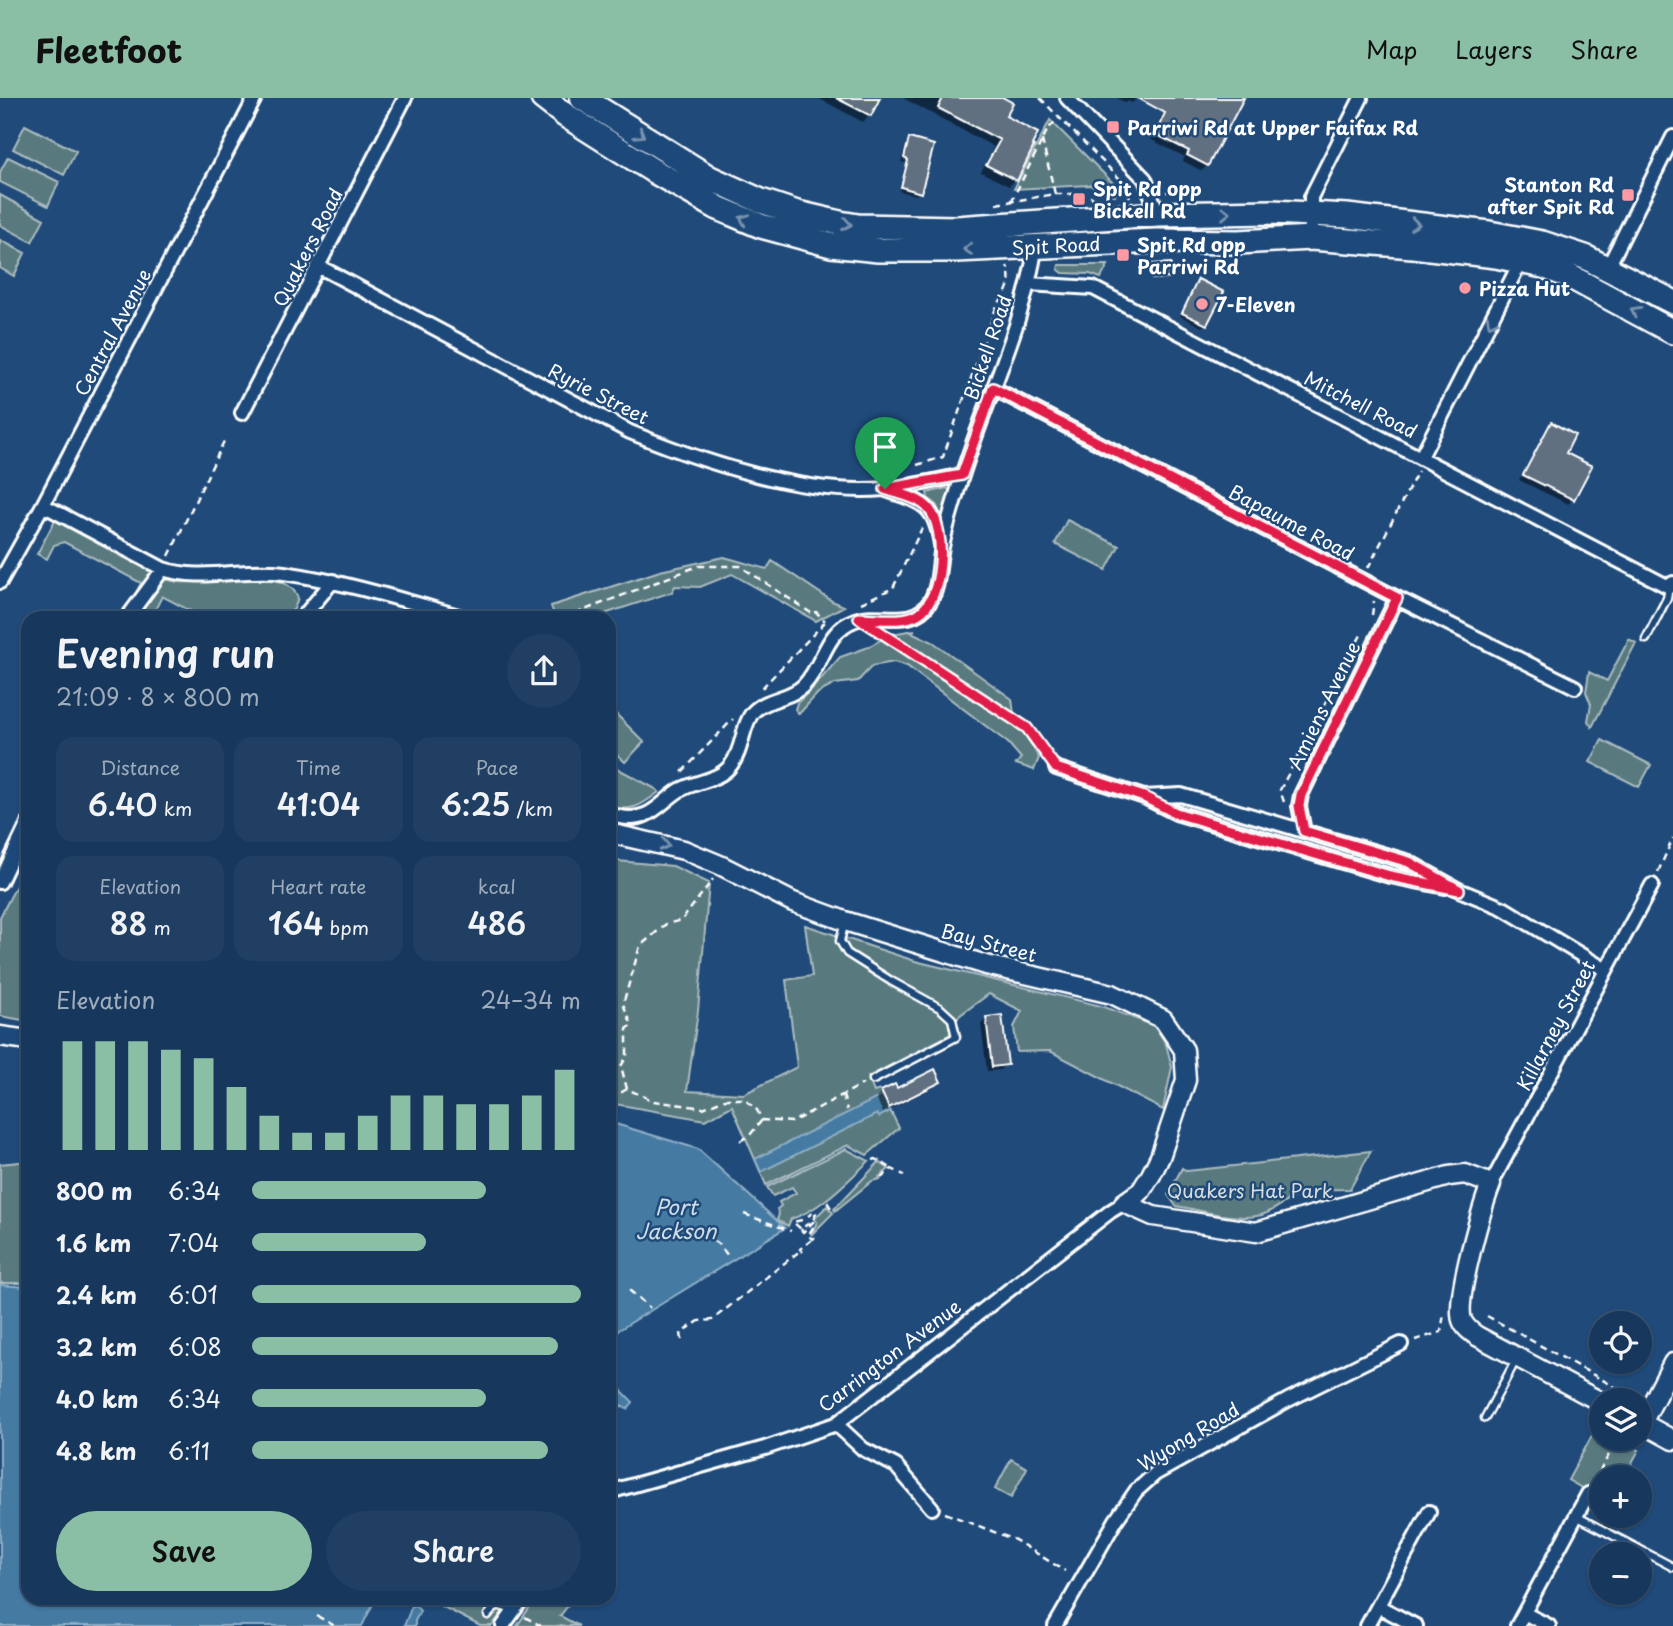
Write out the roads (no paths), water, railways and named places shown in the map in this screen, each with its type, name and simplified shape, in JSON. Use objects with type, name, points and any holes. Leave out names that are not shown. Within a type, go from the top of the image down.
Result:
[{"type":"highway","name":"Spit Road","points":[[543,98],[652,170],[718,208],[761,226],[831,245],[888,250],[956,250],[1036,234],[1158,215],[1273,212],[1310,214],[1396,221],[1515,237],[1561,249],[1607,268],[1673,302]]},
{"type":"highway","name":"Spit Road","points":[[582,98],[710,178],[761,201],[797,213],[858,226],[956,228],[1036,234],[1311,238],[1413,246],[1521,261],[1569,276],[1673,332]]},
{"type":"street","name":"Central Avenue","points":[[0,582],[43,505],[255,98]]},
{"type":"street","name":"Quakers Road","points":[[242,413],[405,98]]},
{"type":"street","points":[[1311,238],[1311,197],[1361,98]]},
{"type":"street","points":[[1070,99],[1145,179],[1158,215]]},
{"type":"street","points":[[1597,290],[1673,137]]},
{"type":"street","name":"Bickell Road","points":[[616,815],[634,818],[646,815],[681,789],[725,771],[737,755],[753,712],[800,689],[813,673],[832,636],[857,612],[897,618],[919,613],[928,605],[934,595],[942,549],[962,475],[1025,300],[1036,234]]},
{"type":"street","points":[[1421,457],[1521,261]]},
{"type":"street","name":"Ryrie Street","points":[[318,266],[630,432],[668,447],[785,481],[834,488],[885,489],[962,475]]},
{"type":"street","name":"Mitchell Road","points":[[1028,284],[1093,288],[1671,585]]},
{"type":"street","name":"Bapaume Road","points":[[993,388],[1375,587],[1575,687]]},
{"type":"street","name":"Ryrie Street","points":[[885,489],[922,502],[930,510],[939,529],[942,549]]},
{"type":"street","points":[[43,505],[163,569],[181,575],[256,571],[282,573],[333,582],[440,611]]},
{"type":"street","points":[[132,611],[163,569]]},
{"type":"street","points":[[308,611],[333,582]]},
{"type":"street","name":"Amiens Avenue","points":[[1304,831],[1299,806],[1301,795],[1397,598]]},
{"type":"street","points":[[1056,768],[1144,797],[1176,813],[1390,876],[1459,890]]},
{"type":"street","points":[[1144,797],[1181,795],[1409,862],[1459,890],[1503,908],[1606,970]]},
{"type":"street","name":"Bay Street","points":[[616,834],[660,843],[717,871],[845,921],[986,965],[1112,994],[1163,1019],[1184,1050],[1186,1080],[1160,1157],[1151,1175],[1140,1191],[1124,1203]]},
{"type":"street","points":[[0,882],[21,837]]},
{"type":"street","points":[[8,864],[21,854]]},
{"type":"street","name":"Killarney Street","points":[[1491,1184],[1653,885]]},
{"type":"street","points":[[0,1036],[21,1039]]},
{"type":"street","points":[[1124,1203],[1153,1216],[1256,1232],[1449,1176],[1465,1174],[1491,1184],[1475,1234],[1461,1314],[1464,1323],[1470,1331],[1589,1396]]},
{"type":"street","name":"Carrington Avenue","points":[[616,1490],[765,1448],[836,1424],[1124,1203]]},
{"type":"street","name":"Wyong Road","points":[[1055,1626],[1116,1520],[1146,1482],[1179,1460],[1288,1400],[1401,1343]]},
{"type":"street","points":[[1652,1402],[1673,1363]]},
{"type":"street","points":[[836,1424],[863,1449],[896,1466],[932,1508]]},
{"type":"street","points":[[1652,1428],[1673,1440]]},
{"type":"street","points":[[1517,1626],[1588,1494]]},
{"type":"street","points":[[1367,1626],[1429,1512]]},
{"type":"street","points":[[503,1626],[517,1605]]},
{"type":"street","points":[[1378,1606],[1416,1626]]},
{"type":"street","points":[[1524,1613],[1549,1626]]},
{"type":"lane","points":[[1646,639],[1671,585]]},
{"type":"lane","points":[[845,921],[841,941],[847,953],[940,1008],[952,1019],[956,1028],[956,1037],[869,1078]]},
{"type":"lane","points":[[1485,1418],[1517,1357]]},
{"type":"lane","points":[[1576,1517],[1673,1567]]},
{"type":"lane","points":[[488,1615],[497,1605],[513,1610]]},
{"type":"water","points":[[883,1095],[890,1111],[879,1117],[877,1114],[761,1172],[755,1159]]},
{"type":"water","name":"Port Jackson","points":[[616,1124],[698,1149],[785,1228],[616,1332]]},
{"type":"water","points":[[0,1285],[21,1286],[21,1605],[372,1605],[362,1626],[0,1626]]},
{"type":"water","points":[[621,1390],[633,1402],[628,1409],[616,1404],[616,1395]]},
{"type":"water","points":[[415,1605],[420,1611],[415,1626],[404,1626],[412,1606]]},
{"type":"place","name":"Parriwi Rd at Upper Faifax Rd","points":[[1113,127]]},
{"type":"place","name":"Stanton Rd after Spit Rd","points":[[1628,195]]},
{"type":"place","name":"Spit Rd opp Bickell Rd","points":[[1079,199]]},
{"type":"place","name":"Spit Rd opp Parriwi Rd","points":[[1123,255]]},
{"type":"place","name":"Pizza Hut","points":[[1465,288]]},
{"type":"place","name":"7-Eleven","points":[[1202,304]]},
{"type":"park label","name":"Quakers Hat Park","points":[[1250,1190]]}]
